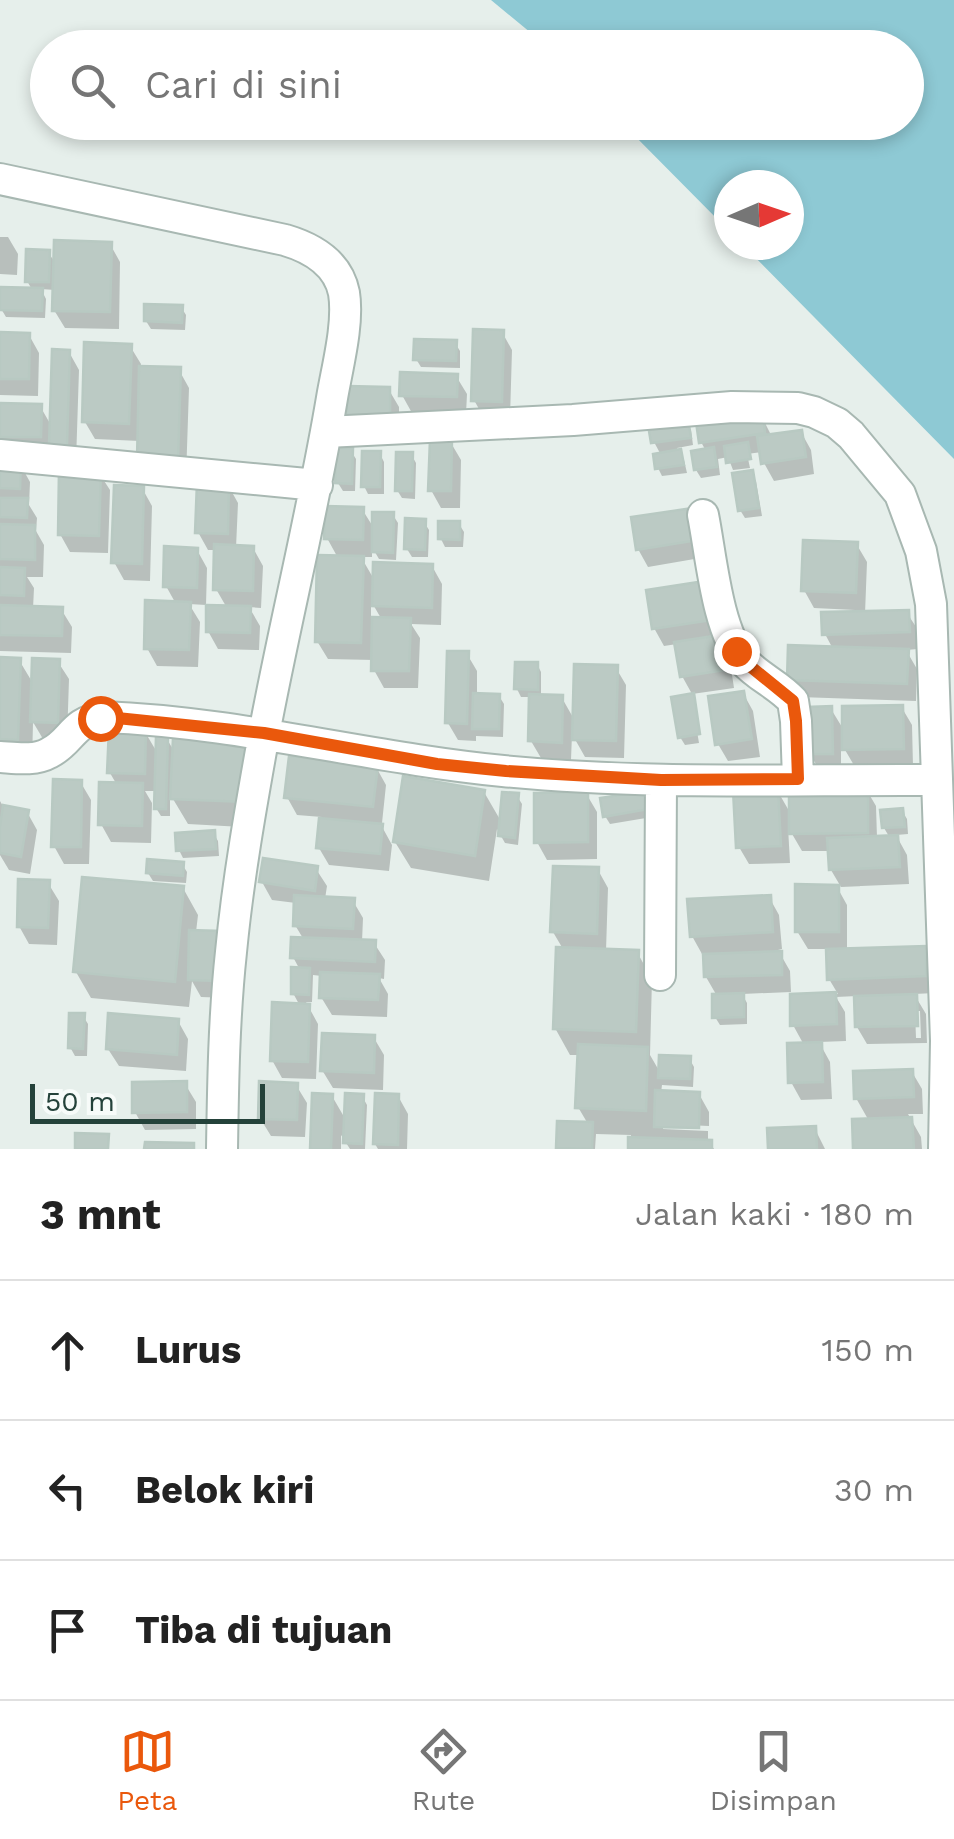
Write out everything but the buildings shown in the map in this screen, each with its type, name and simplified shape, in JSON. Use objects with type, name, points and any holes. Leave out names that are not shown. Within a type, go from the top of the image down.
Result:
[{"type":"street","points":[[0,179],[285,240],[314,251],[333,269],[343,290],[345,304],[326,432],[264,733],[231,950],[222,1149]]},
{"type":"street","points":[[326,432],[573,420],[732,407],[798,408],[824,415],[850,435],[900,494],[922,552],[930,604],[939,901],[950,1041],[944,1149]]},
{"type":"street","points":[[0,454],[317,485]]},
{"type":"street","points":[[703,515],[722,616],[736,651],[793,701],[798,779]]},
{"type":"street","points":[[0,757],[48,754],[79,725],[102,717],[264,733],[437,764],[506,771],[661,780],[937,780]]},
{"type":"street","points":[[660,975],[661,780]]},
{"type":"water","points":[[491,0],[954,0],[954,459],[758,260],[804,260],[804,170],[714,170],[714,216],[639,140],[924,140],[924,30],[527,30]]},
{"type":"route","points":[[100,718],[264,733],[437,764],[506,771],[661,780],[798,779],[793,701],[736,651]]}]
